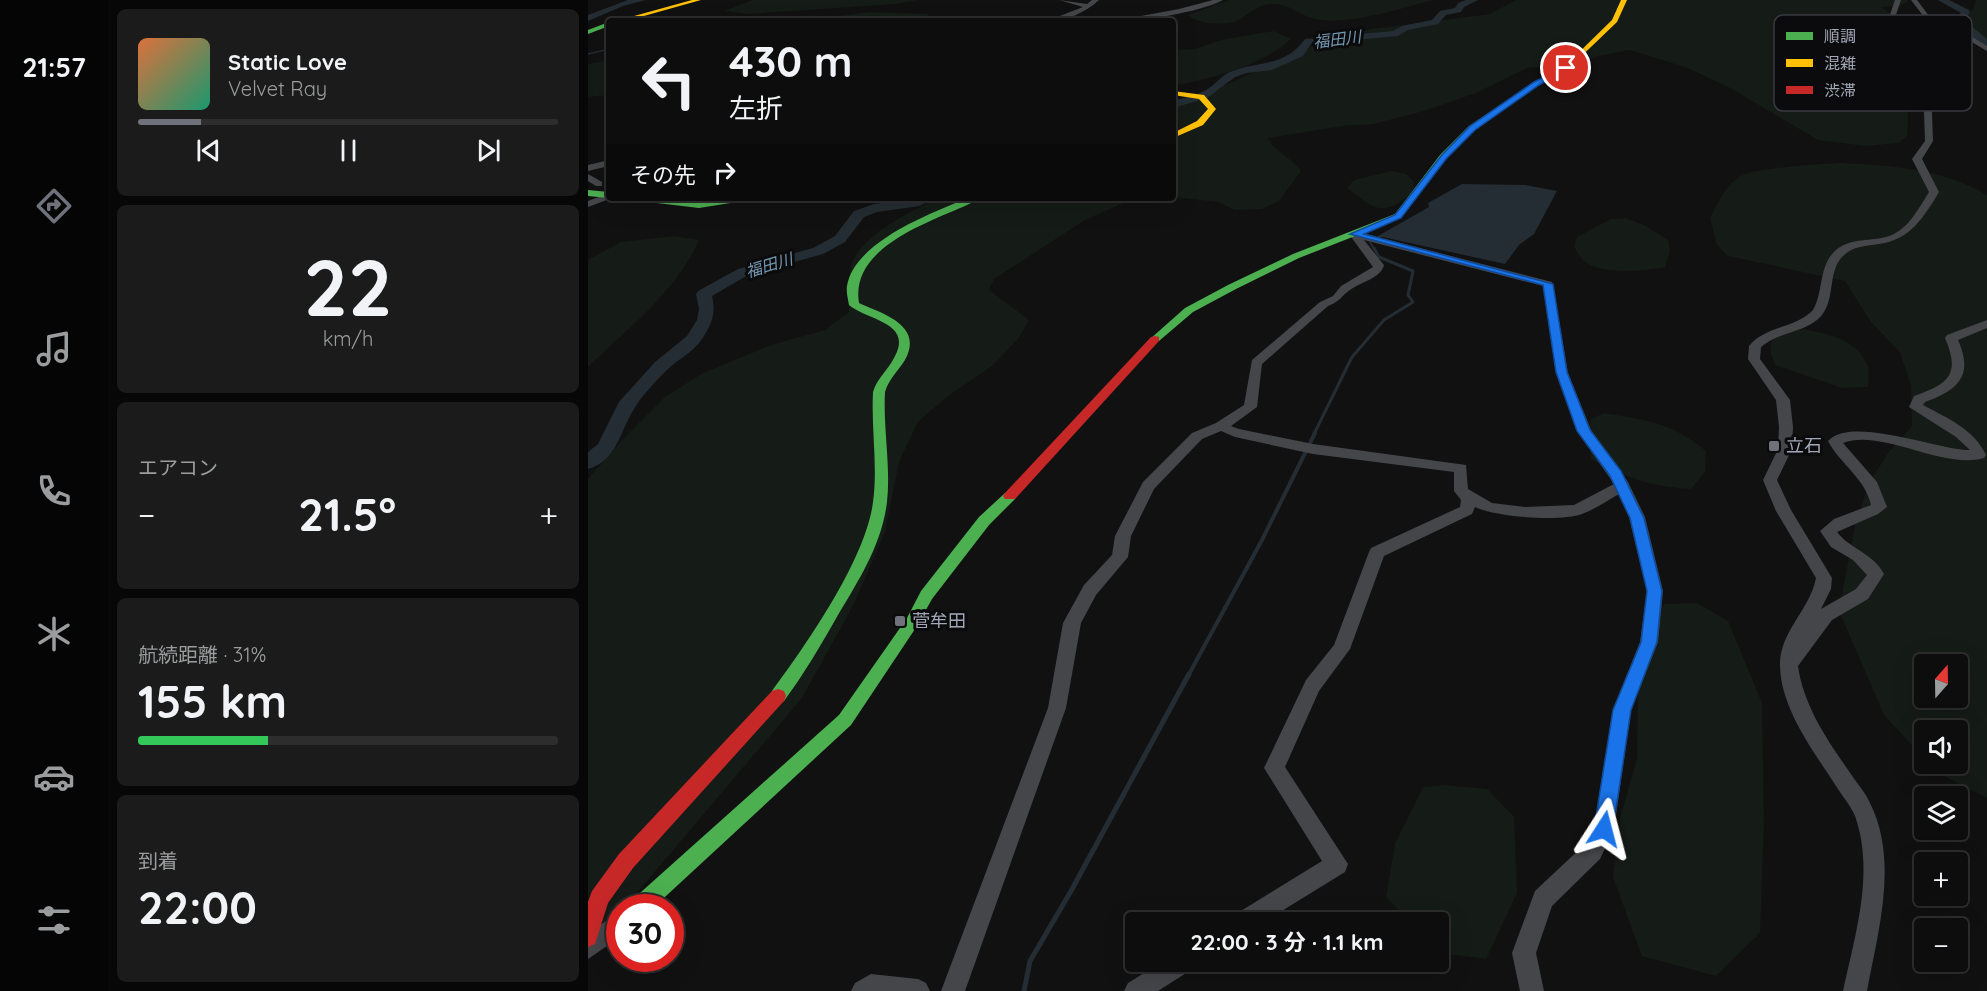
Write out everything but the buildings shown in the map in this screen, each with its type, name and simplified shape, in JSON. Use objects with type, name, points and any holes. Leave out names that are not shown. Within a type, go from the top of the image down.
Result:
[{"type":"street","points":[[630,18],[698,0]]},
{"type":"street","points":[[1062,0],[1086,6]]},
{"type":"street","points":[[1057,18],[1096,0]]},
{"type":"street","points":[[1136,18],[1179,11],[1220,0]]},
{"type":"street","points":[[653,894],[845,720],[906,632],[926,595],[984,520],[1024,481],[1153,341],[1190,310],[1232,287],[1296,256],[1398,216],[1443,158],[1472,128],[1537,83],[1566,68],[1615,21],[1624,0]]},
{"type":"street","points":[[1893,15],[1898,0]]},
{"type":"street","points":[[1914,0],[1925,15]]},
{"type":"street","points":[[588,32],[606,25]]},
{"type":"street","points":[[1972,38],[1987,48]]},
{"type":"street","points":[[1176,135],[1200,123],[1212,109],[1203,97],[1178,93]]},
{"type":"street","points":[[1855,991],[1870,907],[1875,857],[1865,814],[1810,726],[1792,685],[1789,665],[1791,643],[1824,590],[1824,578],[1788,518],[1770,480],[1785,449],[1786,427],[1783,400],[1754,359],[1755,346],[1767,336],[1805,322],[1817,313],[1823,303],[1824,284],[1832,262],[1840,252],[1856,244],[1900,236],[1917,218],[1934,192],[1917,159],[1929,141],[1928,111]]},
{"type":"street","points":[[588,168],[606,164]]},
{"type":"street","points":[[588,177],[593,188]]},
{"type":"street","points":[[588,204],[606,197]]},
{"type":"street","points":[[665,201],[699,205],[724,201]]},
{"type":"street","points":[[588,937],[599,898],[626,861],[768,710],[790,683],[849,583],[871,539],[878,515],[881,467],[879,390],[902,357],[904,337],[900,330],[886,319],[855,305],[852,298],[854,283],[864,263],[880,246],[901,232],[968,201]]},
{"type":"street","points":[[953,991],[1057,708],[1072,623],[1090,590],[1120,557],[1123,536],[1148,486],[1197,436],[1221,426],[1250,407],[1256,363],[1323,304],[1337,298],[1345,288],[1378,269],[1379,265],[1354,234]]},
{"type":"street","points":[[1354,234],[1548,284],[1558,355],[1570,397],[1584,431],[1623,486],[1637,518],[1654,591],[1649,642],[1622,710],[1604,829],[1592,852],[1544,899],[1524,953],[1532,991]]},
{"type":"street","points":[[1789,665],[1826,615],[1862,594],[1876,574],[1859,556],[1837,543],[1828,531],[1835,524],[1868,514],[1879,507],[1877,492],[1863,474],[1840,454],[1834,441],[1843,435],[1859,434],[1947,454],[1978,455],[1977,448],[1964,435],[1916,407],[1919,399],[1949,386],[1956,374],[1960,357],[1951,338],[1987,324]]},
{"type":"street","points":[[1221,426],[1235,433],[1306,448],[1461,468],[1461,491],[1469,498],[1489,508],[1525,512],[1577,510],[1623,486]]},
{"type":"street","points":[[1260,912],[1337,864],[1274,768],[1312,686],[1341,649],[1377,552],[1467,510],[1469,498]]},
{"type":"street","points":[[588,947],[606,934]]},
{"type":"street","points":[[1136,991],[1167,972]]},
{"type":"street","points":[[863,991],[871,986],[918,991]]},
{"type":"shaded area","points":[[752,0],[918,0],[897,4],[749,14],[724,11]]},
{"type":"shaded area","points":[[1229,0],[1434,0],[1377,14],[1333,21],[1314,19],[1286,6],[1273,4],[1257,8],[1236,21],[1225,23],[1204,22],[1188,15]]},
{"type":"shaded area","points":[[1516,0],[1906,0],[1908,2],[1899,6],[1881,7],[1893,15],[1774,15],[1774,111],[1908,111],[1907,136],[1899,143],[1865,146],[1818,140],[1732,89],[1688,68],[1630,50],[1598,56],[1580,64],[1527,68],[1476,93],[1424,111],[1374,124],[1343,126],[1268,138],[1301,171],[1279,201],[1262,209],[1235,210],[1218,202],[1176,197],[1176,101],[1208,93],[1322,41],[1371,29],[1490,14]]},
{"type":"shaded area","points":[[1976,0],[1987,0],[1987,41],[1972,34],[1972,15],[1966,15],[1973,10]]},
{"type":"shaded area","points":[[869,12],[929,14],[922,18],[825,18]]},
{"type":"shaded area","points":[[1274,31],[1291,39],[1265,57],[1250,64],[1220,75],[1176,85],[1176,50],[1195,49],[1221,40]]},
{"type":"shaded area","points":[[606,61],[606,95],[588,97],[588,64]]},
{"type":"shaded area","points":[[1841,163],[1898,167],[1953,179],[1987,195],[1987,798],[1968,788],[1968,786],[1940,774],[1968,774],[1968,720],[1914,720],[1914,747],[1884,715],[1839,611],[1855,525],[1869,483],[1888,453],[1912,426],[1911,386],[1900,352],[1871,322],[1845,281],[1728,256],[1717,245],[1710,218],[1726,190],[1734,181],[1746,174],[1758,171]]},
{"type":"shaded area","points":[[1391,171],[1406,174],[1414,182],[1413,192],[1394,205],[1386,208],[1372,206],[1347,188],[1354,180]]},
{"type":"shaded area","points":[[1462,184],[1525,185],[1557,191],[1534,234],[1519,245],[1505,264],[1378,236],[1429,207],[1428,203]]},
{"type":"shaded area","points":[[931,201],[1132,201],[1085,220],[994,279],[989,290],[1029,320],[1019,338],[992,366],[948,396],[918,422],[899,462],[885,532],[853,606],[802,698],[636,894],[606,894],[606,930],[588,952],[588,479],[624,438],[665,397],[703,373],[771,345],[825,330],[849,312],[848,289],[851,266],[865,244],[888,226]]},
{"type":"shaded area","points":[[1625,218],[1644,225],[1668,240],[1670,251],[1665,267],[1634,271],[1610,270],[1598,268],[1581,258],[1574,247],[1577,237],[1611,219]]},
{"type":"shaded area","points":[[674,236],[699,240],[678,276],[664,293],[588,367],[588,260],[621,242]]},
{"type":"shaded area","points":[[1790,327],[1834,336],[1853,347],[1861,354],[1868,366],[1868,387],[1842,388],[1775,365],[1770,350],[1773,333]]},
{"type":"shaded area","points":[[1604,413],[1646,420],[1669,428],[1693,441],[1706,451],[1705,472],[1691,489],[1676,488],[1616,472],[1591,459],[1588,434],[1591,419]]},
{"type":"shaded area","points":[[1697,603],[1728,621],[1762,703],[1764,822],[1760,933],[1716,976],[1642,956],[1613,877],[1620,818],[1637,759],[1638,687],[1646,618],[1665,604]]},
{"type":"shaded area","points":[[1445,785],[1487,789],[1514,817],[1517,893],[1486,959],[1449,954],[1449,912],[1400,912],[1386,897],[1395,844],[1423,787]]},
{"type":"waterway","points":[[588,18],[621,4],[642,0]]},
{"type":"waterway","name":"福田川","points":[[1176,104],[1203,96],[1231,75],[1246,70],[1268,68],[1299,54],[1308,41],[1395,34],[1405,28],[1435,22],[1443,13],[1458,10],[1461,5],[1474,0]]},
{"type":"waterway","points":[[1942,0],[1966,12],[1963,15]]},
{"type":"waterway","points":[[1972,32],[1987,43]]},
{"type":"waterway","points":[[588,54],[606,50]]},
{"type":"waterway","name":"福田川","points":[[588,462],[606,448],[626,406],[661,366],[694,339],[705,320],[707,309],[704,294],[743,272],[818,251],[840,239],[859,214],[874,208],[919,201]]},
{"type":"waterway","points":[[1378,237],[1387,235]]},
{"type":"waterway","points":[[1370,242],[1374,249]]},
{"type":"waterway","points":[[1314,434],[1352,357],[1384,320],[1413,302],[1408,295],[1413,271],[1379,257],[1374,248]]},
{"type":"waterway","points":[[1188,676],[1262,540],[1315,433]]},
{"type":"waterway","points":[[1024,991],[1030,961],[1071,891],[1189,674]]},
{"type":"traffic: fast","points":[[588,32],[606,25]]},
{"type":"traffic: fast","points":[[1155,339],[1189,310],[1232,287],[1296,256],[1398,216],[1443,157],[1472,128],[1537,83],[1566,68]]},
{"type":"traffic: fast","points":[[588,193],[606,195]]},
{"type":"traffic: fast","points":[[665,201],[699,205],[724,201]]},
{"type":"traffic: fast","points":[[778,696],[808,652],[857,570],[878,516],[881,488],[879,392],[905,348],[905,339],[901,331],[893,324],[854,305],[852,286],[858,270],[869,256],[903,231],[968,201]]},
{"type":"traffic: fast","points":[[653,894],[845,720],[912,622],[926,595],[984,521],[1010,496]]},
{"type":"traffic: slow","points":[[630,18],[698,0]]},
{"type":"traffic: slow","points":[[1566,68],[1615,21],[1624,0]]},
{"type":"traffic: slow","points":[[1176,93],[1201,97],[1212,109],[1200,123],[1176,135]]},
{"type":"traffic: jam","points":[[1010,496],[1155,339]]},
{"type":"traffic: jam","points":[[588,937],[599,898],[626,861],[778,696]]},
{"type":"place","name":"立石","points":[[1774,446]]},
{"type":"place","name":"菅牟田","points":[[900,621]]},
{"type":"route","points":[[1566,68],[1551,78],[1537,83],[1472,128],[1443,158],[1398,216],[1354,234],[1548,284],[1558,355],[1570,397],[1584,431],[1623,486],[1637,518],[1654,591],[1649,642],[1622,710],[1604,829]]}]
